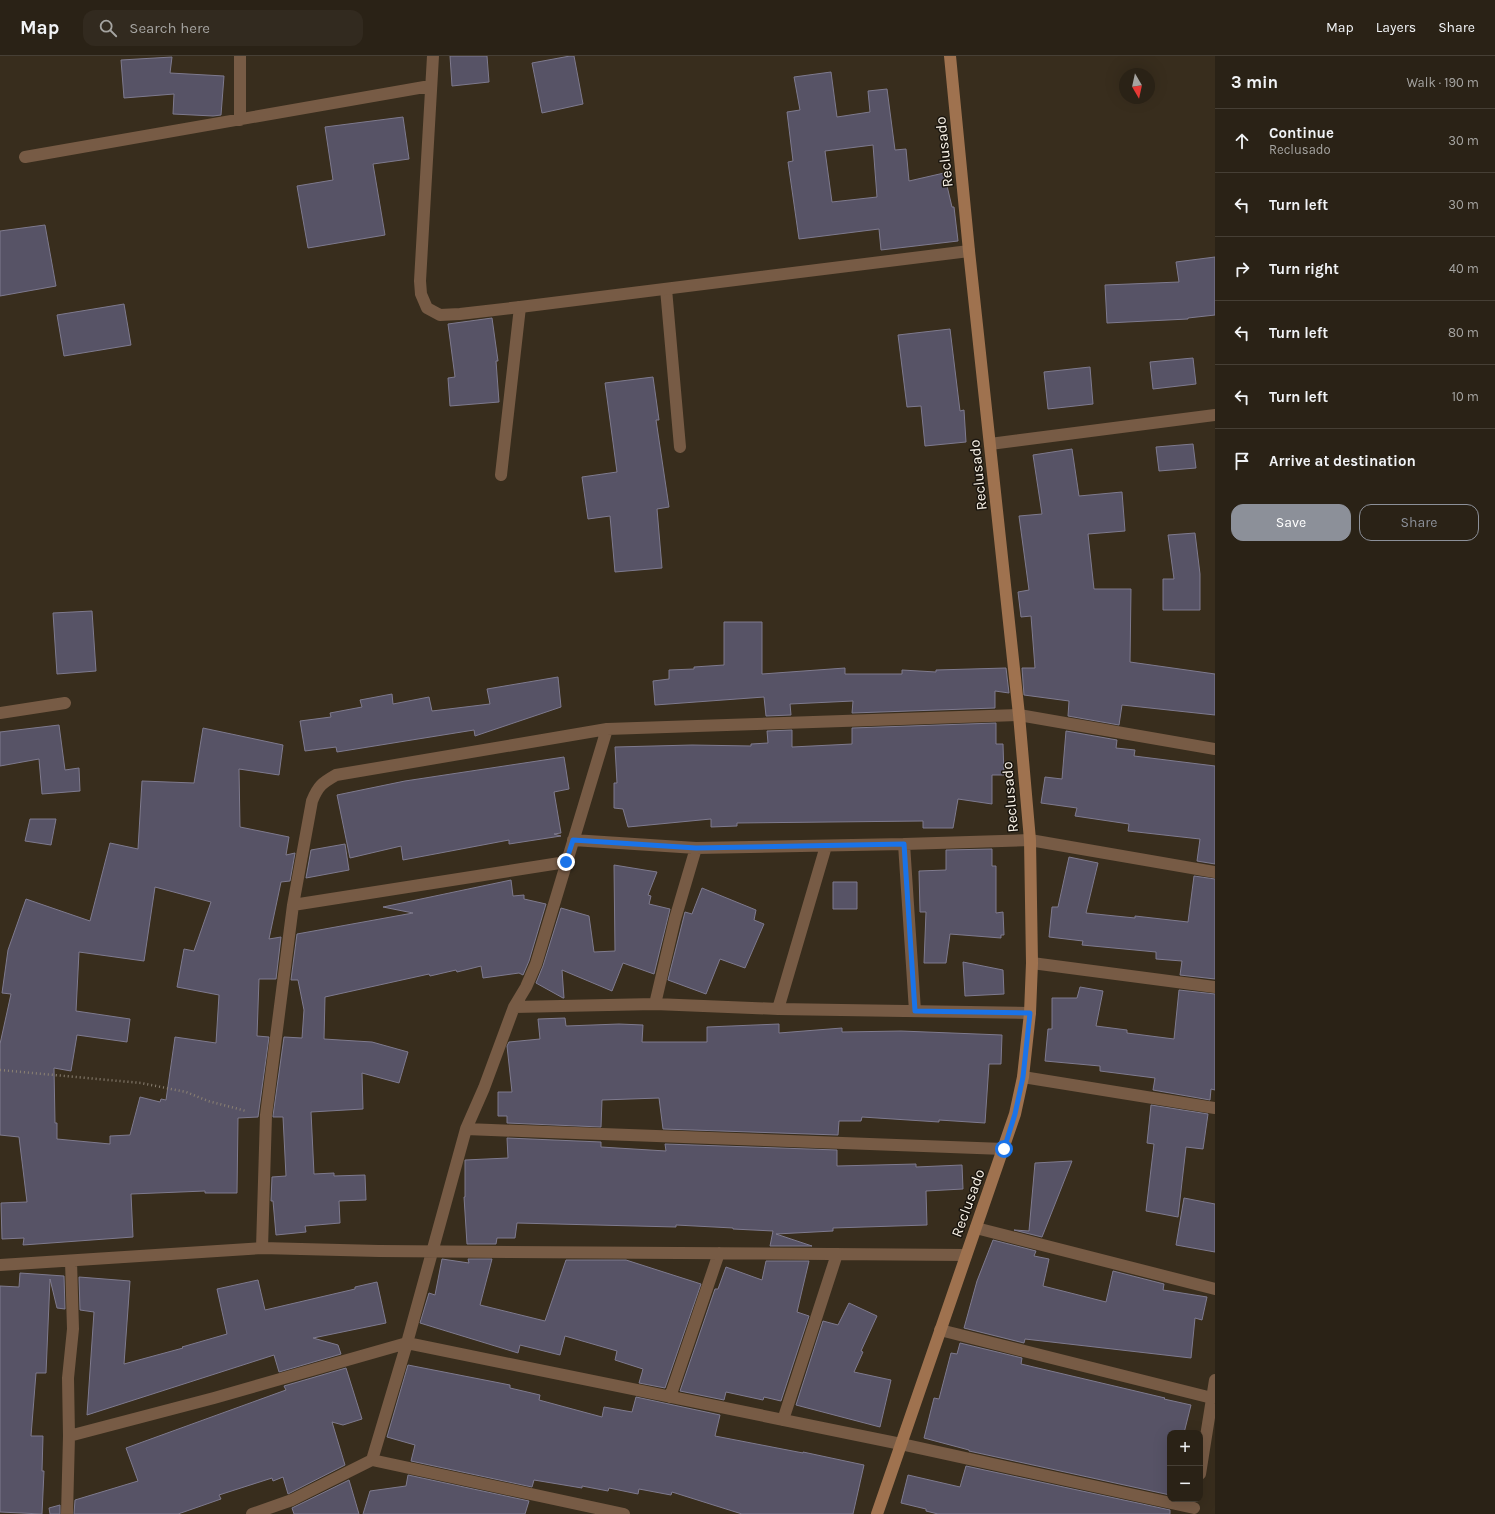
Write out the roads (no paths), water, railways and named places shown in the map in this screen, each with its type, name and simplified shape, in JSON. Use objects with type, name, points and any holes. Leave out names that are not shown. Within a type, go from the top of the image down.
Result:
[{"type":"street","points":[[240,56],[240,120]]},
{"type":"street","points":[[432,56],[420,281],[421,294],[427,308],[440,315],[520,307],[970,251]]},
{"type":"street","name":"Reclusado","points":[[877,1514],[1015,1114],[1023,1077],[1030,1013],[1032,963],[1030,840],[1019,715],[950,56]]},
{"type":"street","points":[[25,157],[430,86]]},
{"type":"street","points":[[666,289],[680,447]]},
{"type":"street","points":[[501,476],[520,307]]},
{"type":"street","points":[[990,444],[1215,415]]},
{"type":"street","points":[[0,712],[64,703]]},
{"type":"street","points":[[262,1248],[266,1116],[293,905],[312,801],[323,782],[336,775],[607,729],[1019,715],[1215,749]]},
{"type":"street","points":[[372,1460],[407,1343],[466,1129],[484,1088],[514,1006],[526,987],[536,964],[607,729]]},
{"type":"street","points":[[573,840],[696,848],[1030,840],[1215,872]]},
{"type":"street","points":[[904,844],[915,1011]]},
{"type":"street","points":[[778,1009],[826,846]]},
{"type":"street","points":[[655,1004],[675,919],[696,848]]},
{"type":"street","points":[[293,905],[566,862]]},
{"type":"street","points":[[1032,963],[1215,987]]},
{"type":"street","points":[[514,1006],[655,1004],[778,1009],[1030,1013]]},
{"type":"street","points":[[1023,1077],[1215,1108]]},
{"type":"street","points":[[466,1129],[1004,1149]]},
{"type":"street","points":[[976,1228],[1215,1289]]},
{"type":"street","points":[[0,1265],[262,1248],[966,1255]]},
{"type":"street","points":[[670,1397],[719,1253]]},
{"type":"street","points":[[783,1420],[837,1254]]},
{"type":"street","points":[[67,1514],[70,1436],[68,1378],[73,1328],[71,1261]]},
{"type":"street","points":[[940,1330],[1212,1398]]},
{"type":"street","points":[[70,1436],[214,1398],[407,1343],[901,1444],[1195,1507]]},
{"type":"street","points":[[1201,1466],[1215,1380]]},
{"type":"street","points":[[252,1514],[292,1500],[372,1460],[624,1514]]}]
